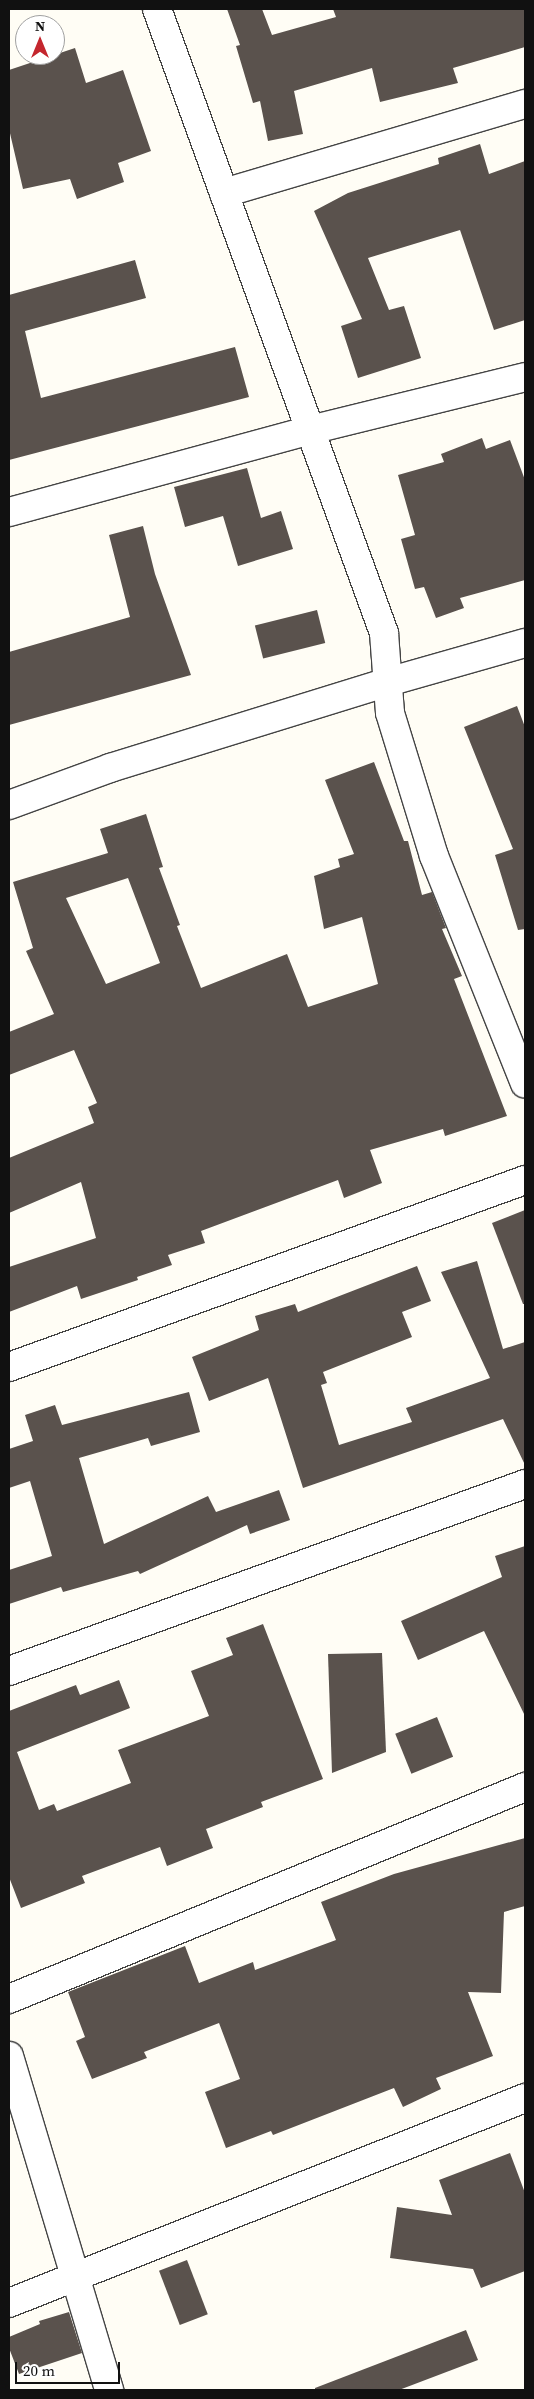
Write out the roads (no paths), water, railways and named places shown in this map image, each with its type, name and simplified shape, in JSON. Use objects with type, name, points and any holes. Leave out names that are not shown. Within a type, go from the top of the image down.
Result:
[{"type":"street","points":[[157,9],[384,633],[390,712],[434,856],[525,1083]]},
{"type":"street","points":[[224,193],[525,104]]},
{"type":"street","points":[[9,512],[310,430],[525,377]]},
{"type":"street","points":[[9,804],[110,768],[388,682],[525,643]]},
{"type":"street","points":[[9,1367],[525,1180]]},
{"type":"street","points":[[9,1671],[525,1484]]},
{"type":"street","points":[[9,1999],[525,1787]]},
{"type":"street","points":[[9,2056],[109,2390]]},
{"type":"street","points":[[9,2303],[76,2279],[525,2098]]}]
